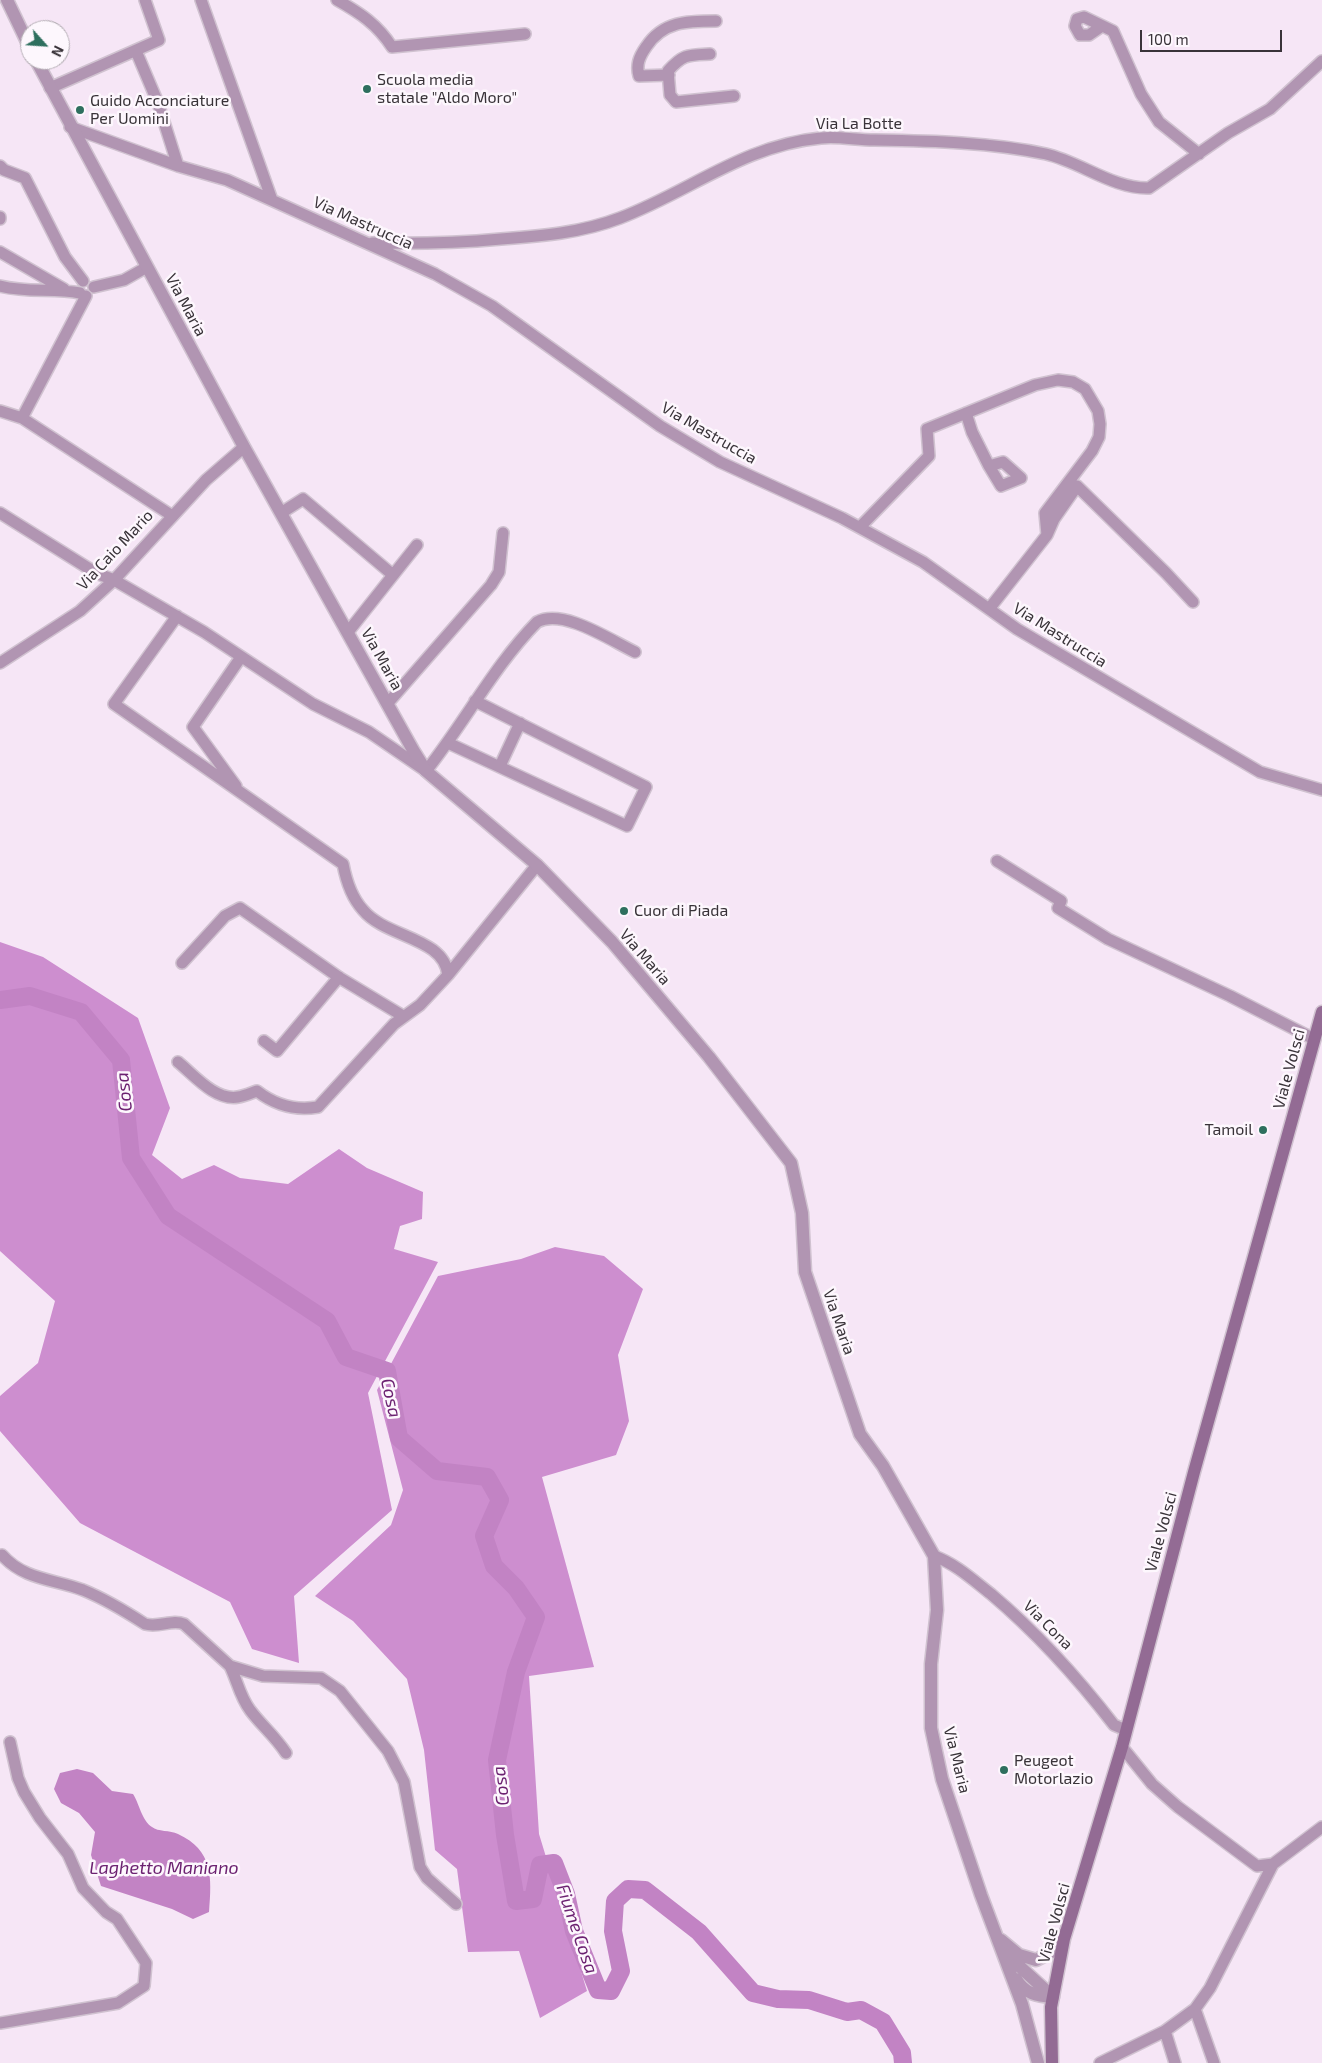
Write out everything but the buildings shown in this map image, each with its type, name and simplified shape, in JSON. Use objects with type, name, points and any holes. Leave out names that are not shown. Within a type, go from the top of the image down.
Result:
[{"type":"main road","name":"Viale Volsci","points":[[1052,2063],[1051,2008],[1067,1929],[1122,1748],[1192,1482],[1318,1034],[1322,1012]]},
{"type":"street","points":[[7,0],[20,27]]},
{"type":"street","points":[[50,88],[160,40],[145,0]]},
{"type":"street","points":[[201,0],[272,200]]},
{"type":"street","points":[[336,0],[371,20],[380,29],[392,47],[525,34]]},
{"type":"street","points":[[668,75],[639,76],[637,66],[641,54],[653,36],[665,27],[680,22],[716,22]]},
{"type":"street","points":[[1102,26],[1113,30],[1141,94],[1159,122],[1198,154]]},
{"type":"street","points":[[136,51],[158,103],[178,166]]},
{"type":"street","points":[[710,54],[687,55],[679,58],[668,70],[670,95],[676,102],[734,96]]},
{"type":"street","name":"Via La Botte","points":[[367,243],[434,245],[553,235],[600,225],[643,208],[725,165],[750,155],[789,143],[822,138],[934,142],[1027,151],[1049,155],[1127,186],[1149,188],[1228,133],[1270,109],[1321,62]]},
{"type":"street","name":"Via Maria","points":[[41,70],[244,447],[426,771],[537,865],[642,976],[709,1057],[791,1163],[802,1213],[805,1272],[860,1434],[883,1466],[934,1556],[937,1610],[931,1664],[931,1728],[942,1779],[981,1895],[998,1936]]},
{"type":"street","name":"Via Mastruccia","points":[[70,127],[178,166],[226,180],[435,274],[492,306],[660,426],[720,462],[860,527],[923,562],[989,609],[1074,664],[1260,772],[1322,790]]},
{"type":"street","points":[[0,166],[4,170],[25,178],[66,257],[83,281],[78,286],[87,292]]},
{"type":"street","points":[[0,252],[65,290]]},
{"type":"street","points":[[0,286],[20,291],[65,290],[87,292],[124,280],[147,267]]},
{"type":"street","points":[[22,418],[87,292]]},
{"type":"street","points":[[860,527],[929,456],[927,429],[1035,385],[1058,380],[1073,382],[1086,388],[1098,411],[1099,437],[1092,451],[1044,513],[1046,535]]},
{"type":"street","points":[[0,411],[22,418],[171,515]]},
{"type":"street","points":[[966,413],[972,432],[989,466]]},
{"type":"street","name":"Via Caio Mario","points":[[0,663],[80,611],[114,580],[171,515],[206,480],[244,447]]},
{"type":"street","points":[[989,609],[1046,535],[1054,519],[1077,486],[1193,602]]},
{"type":"street","points":[[281,513],[303,499],[393,575]]},
{"type":"street","points":[[0,514],[96,573],[114,580],[177,616],[313,704],[369,732],[426,771],[448,744],[475,700],[529,630],[546,617],[568,620],[635,652]]},
{"type":"street","points":[[388,702],[491,585],[499,572],[503,533]]},
{"type":"street","points":[[348,632],[417,545]]},
{"type":"street","points":[[177,616],[114,704],[342,864],[352,891],[362,910],[392,931],[427,945],[447,964],[448,975]]},
{"type":"street","points":[[241,658],[193,727],[241,793]]},
{"type":"street","points":[[448,744],[500,766],[627,826],[646,787],[475,700]]},
{"type":"street","points":[[500,766],[520,723]]},
{"type":"street","points":[[997,861],[1061,901],[1058,908],[1108,939],[1230,996],[1318,1034]]},
{"type":"street","points":[[178,1062],[209,1088],[223,1096],[236,1097],[257,1091],[270,1101],[299,1109],[318,1108],[403,1016],[420,1005],[448,975],[537,865]]},
{"type":"street","points":[[182,963],[225,916],[240,908],[339,978],[403,1016]]},
{"type":"street","points":[[264,1041],[277,1051],[339,978]]},
{"type":"street","points":[[1,1551],[10,1564],[33,1577],[82,1590],[145,1624],[162,1626],[178,1622],[184,1624],[230,1666],[262,1676],[321,1678],[340,1691],[388,1751],[404,1782],[420,1867],[427,1878],[456,1904]]},
{"type":"street","name":"Via Cona","points":[[934,1556],[948,1561],[1031,1629],[1066,1665],[1114,1725],[1126,1730]]},
{"type":"street","points":[[230,1666],[243,1699],[251,1711],[274,1734],[286,1753]]},
{"type":"street","points":[[0,2023],[118,2003],[144,1986],[146,1963],[117,1919],[106,1912],[83,1888],[68,1854],[40,1818],[24,1792],[18,1778],[10,1742]]},
{"type":"street","points":[[1122,1748],[1152,1784],[1178,1807],[1257,1866],[1273,1864]]},
{"type":"street","points":[[1100,2063],[1165,2031],[1195,2009],[1210,1988],[1273,1864],[1322,1827]]},
{"type":"street","points":[[998,1936],[1019,1955],[1036,1960],[1050,1953],[1067,1929]]},
{"type":"street","points":[[998,1936],[1022,2004],[1038,2063]]},
{"type":"street","points":[[998,1936],[1018,1966],[1053,1997]]},
{"type":"street","points":[[1008,1966],[1026,1990],[1036,1996],[1053,1997]]},
{"type":"street","points":[[1195,2009],[1214,2063]]},
{"type":"street","points":[[1165,2031],[1174,2063]]},
{"type":"shaded area","points":[[0,942],[43,957],[138,1018],[170,1108],[152,1155],[182,1179],[214,1165],[240,1178],[288,1184],[339,1149],[367,1168],[423,1192],[422,1219],[400,1226],[394,1249],[438,1262],[368,1393],[392,1510],[294,1596],[299,1663],[252,1649],[230,1602],[80,1523],[0,1431],[0,1396],[38,1363],[55,1301],[0,1251]]},
{"type":"shaded area","points":[[555,1247],[604,1256],[643,1289],[618,1355],[629,1421],[616,1455],[542,1477],[594,1667],[529,1676],[539,1834],[587,1991],[540,2018],[519,1951],[468,1952],[457,1869],[435,1850],[424,1750],[407,1679],[353,1621],[315,1596],[391,1525],[403,1490],[377,1390],[438,1276],[521,1259]]},
{"type":"water","name":"Laghetto Maniano","points":[[77,1769],[93,1773],[112,1791],[133,1794],[143,1816],[155,1829],[178,1834],[198,1848],[204,1856],[210,1876],[209,1912],[193,1919],[172,1909],[101,1886],[91,1855],[95,1832],[79,1813],[61,1803],[54,1789],[60,1773]]},
{"type":"waterway","name":"Cosa","points":[[0,1000],[30,996],[81,1012],[121,1060],[131,1158],[168,1216],[327,1321],[346,1357],[387,1371],[399,1438],[437,1471],[487,1477],[500,1500],[484,1536],[494,1566],[516,1588],[536,1617],[516,1672],[497,1760],[505,1835],[516,1901],[533,1899],[540,1865],[554,1863],[566,1894],[574,1931],[598,1990],[611,1991],[621,1971],[613,1931],[615,1901],[628,1889],[645,1890],[699,1932],[753,1993],[778,1999],[809,2000],[847,2012],[861,2010],[883,2022],[902,2053],[903,2063]]},
{"type":"place","name":"Scuola media statale \"Aldo Moro\"","points":[[367,89]]},
{"type":"place","name":"Guido Acconciature Per Uomini","points":[[80,110]]},
{"type":"place","name":"Cuor di Piada","points":[[624,911]]},
{"type":"place","name":"Tamoil","points":[[1263,1130]]},
{"type":"place","name":"Peugeot Motorlazio","points":[[1004,1770]]},
{"type":"water label","name":"Fiume Cosa","points":[[577,1929]]}]
